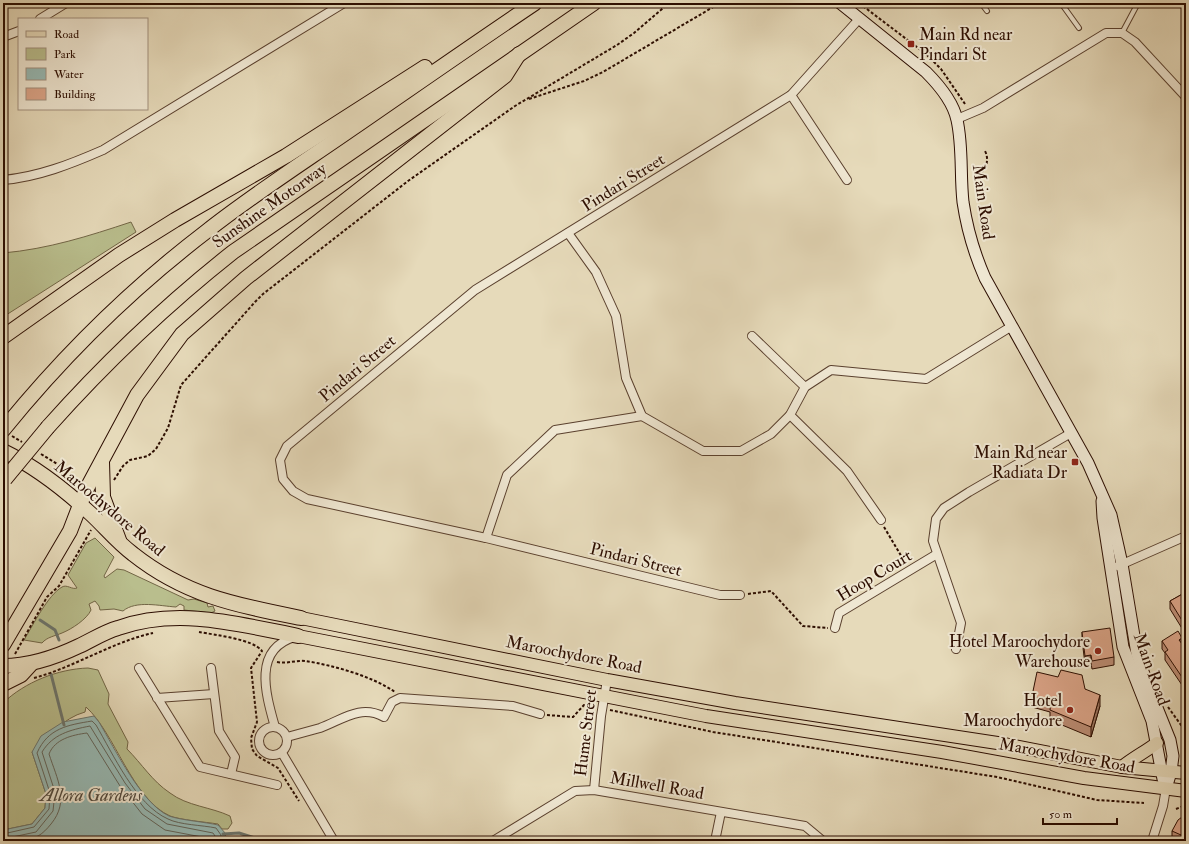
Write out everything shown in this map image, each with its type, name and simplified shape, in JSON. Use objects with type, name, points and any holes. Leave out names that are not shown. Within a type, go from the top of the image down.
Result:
[{"type":"highway","name":"Sunshine Motorway","points":[[6,433],[21,408],[101,323],[157,272],[206,231],[255,195],[535,3]]},
{"type":"highway","name":"Sunshine Motorway","points":[[4,481],[48,428],[127,343],[177,298],[233,252],[594,3]]},
{"type":"highway","points":[[3,337],[119,255],[175,220],[286,156],[498,18],[523,11]]},
{"type":"highway","points":[[3,645],[62,547],[102,462],[137,395],[182,334],[246,278],[505,76],[519,54]]},
{"type":"highway","name":"Maroochydore Road","points":[[3,451],[47,477],[81,505],[121,544],[146,564],[192,590],[232,604],[301,618]]},
{"type":"highway","points":[[102,462],[103,497],[121,544]]},
{"type":"highway","name":"Maroochydore Road","points":[[5,666],[32,663],[67,652],[116,628],[131,623],[168,618],[190,617],[223,621],[298,636]]},
{"type":"highway","points":[[3,684],[21,674],[32,663]]},
{"type":"main road","name":"Main Road","points":[[840,3],[926,72],[948,98],[957,119],[967,226],[975,255],[1012,326],[1072,433],[1095,477],[1111,515],[1122,564],[1137,654],[1168,734],[1172,756],[1166,771]]},
{"type":"main road","name":"Main Road","points":[[1102,496],[1103,518],[1123,647],[1152,721],[1166,771],[1166,788]]},
{"type":"main road","name":"Maroochydore Road","points":[[301,618],[607,680],[750,706],[1004,744],[1122,767],[1186,773]]},
{"type":"main road","name":"Maroochydore Road","points":[[298,636],[605,697],[742,722],[942,752],[1084,778],[1186,791]]},
{"type":"main road","points":[[1122,767],[1157,743]]},
{"type":"street","points":[[42,18],[66,3]]},
{"type":"street","points":[[3,180],[36,175],[71,165],[103,150],[344,3]]},
{"type":"street","name":"Pindari Street","points":[[740,595],[720,595],[486,538],[307,499],[293,491],[283,479],[280,460],[287,446],[475,290],[791,95],[859,19]]},
{"type":"street","points":[[3,37],[18,31]]},
{"type":"street","points":[[957,119],[983,108],[1106,33],[1122,33],[1135,42],[1186,97]]},
{"type":"street","points":[[791,95],[847,180]]},
{"type":"street","points":[[568,233],[596,272],[616,316],[626,378],[642,416],[703,451],[742,451],[771,434],[790,415],[805,387],[831,370],[926,379],[1012,326]]},
{"type":"street","points":[[752,336],[805,387]]},
{"type":"street","points":[[790,415],[847,471],[881,520]]},
{"type":"street","points":[[486,538],[507,475],[556,430],[642,416]]},
{"type":"street","points":[[956,649],[961,623],[933,542],[936,519],[944,508],[1072,433]]},
{"type":"street","points":[[1111,568],[1186,536]]},
{"type":"street","name":"Hoop Court","points":[[835,628],[839,613],[937,554]]},
{"type":"street","points":[[275,727],[270,710],[267,686],[267,660],[276,647],[288,639],[298,636]]},
{"type":"street","points":[[139,668],[200,767],[277,785]]},
{"type":"street","points":[[211,668],[219,731],[235,757],[231,774]]},
{"type":"street","name":"Hume Street","points":[[594,790],[607,680]]},
{"type":"street","points":[[157,698],[214,694]]},
{"type":"street","points":[[287,736],[321,728],[359,712],[374,713],[384,717],[392,702],[403,698],[513,706],[540,714]]},
{"type":"street","points":[[275,727],[282,730],[287,736],[287,746],[282,753],[270,755],[262,750],[259,742],[264,731],[275,727]]},
{"type":"street","points":[[282,753],[334,841]]},
{"type":"street","points":[[1152,841],[1163,806],[1166,788]]},
{"type":"street","name":"Millwell Road","points":[[493,841],[575,791],[594,790],[805,826],[823,841]]},
{"type":"street","points":[[715,841],[721,812]]},
{"type":"lane","points":[[981,3],[987,11]]},
{"type":"lane","points":[[1061,3],[1079,28]]},
{"type":"lane","points":[[1122,33],[1138,3]]},
{"type":"path","points":[[117,474],[130,460],[148,456],[156,449],[168,428],[181,385],[255,302],[408,181],[526,100],[617,45],[634,33],[669,3]]},
{"type":"path","points":[[526,100],[553,93],[603,72],[720,3]]},
{"type":"path","points":[[974,179],[987,164],[988,159],[985,151]]},
{"type":"path","points":[[6,433],[22,442]]},
{"type":"path","points":[[35,450],[67,470],[79,488]]},
{"type":"path","points":[[881,520],[910,570]]},
{"type":"path","points":[[5,666],[47,597],[59,586],[91,531],[89,526]]},
{"type":"path","points":[[740,595],[771,591],[803,626],[835,628]]},
{"type":"path","points":[[47,674],[53,673],[128,641],[158,632]]},
{"type":"path","points":[[199,632],[248,642],[259,647],[262,651],[259,656],[267,660],[281,663],[304,661],[364,676],[384,685],[403,698]]},
{"type":"path","points":[[540,714],[573,717],[584,705]]},
{"type":"path","points":[[1165,705],[1172,710],[1186,732]]},
{"type":"path","points":[[621,713],[713,732],[997,777],[1097,800],[1144,803]]},
{"type":"path","points":[[1176,809],[1181,805],[1186,805]]},
{"type":"green space","points":[[131,222],[136,232],[3,317],[3,253],[52,245],[84,237]]},
{"type":"green space","points":[[95,538],[114,557],[104,576],[105,578],[117,569],[124,570],[188,600],[194,599],[207,603],[208,607],[213,606],[215,611],[211,613],[184,610],[184,606],[180,604],[176,607],[141,605],[128,608],[123,611],[114,609],[100,610],[95,601],[89,604],[91,610],[86,617],[70,629],[49,638],[42,643],[24,640],[41,611],[57,591],[64,586],[77,588],[68,575],[86,543]]},
{"type":"green space","points":[[88,668],[98,670],[109,694],[108,704],[128,742],[127,749],[152,778],[184,801],[230,816],[232,823],[228,829],[222,829],[218,824],[170,816],[157,808],[134,781],[106,733],[96,718],[86,707],[85,712],[63,723],[32,752],[46,794],[45,808],[32,824],[3,830],[3,703],[21,689],[42,678],[65,671]]},
{"type":"water","name":"Allora Gardens","points":[[94,716],[148,800],[169,816],[218,825],[226,834],[223,841],[3,841],[3,830],[32,824],[45,808],[46,794],[32,752],[41,736],[63,722]]},
{"type":"building","points":[[1186,592],[1186,620],[1183,622],[1170,601]]},
{"type":"building","name":"Hotel Maroochydore Warehouse","points":[[1110,628],[1114,657],[1092,661],[1091,655],[1085,656],[1082,632]]},
{"type":"building","points":[[1178,631],[1182,638],[1179,640],[1186,649],[1186,683],[1165,652],[1168,650],[1162,641]]},
{"type":"building","name":"Hotel Maroochydore","points":[[1061,670],[1082,675],[1085,689],[1100,695],[1091,727],[1050,710],[1051,702],[1032,696],[1037,672],[1058,677]]},
{"type":"building","points":[[1182,817],[1185,819],[1186,817],[1186,834],[1182,832],[1181,835],[1172,831],[1178,820]]},
{"type":"waterway","points":[[40,620],[55,630],[59,640]]},
{"type":"waterway","points":[[51,674],[64,725]]},
{"type":"waterway","points":[[223,834],[239,833],[264,841]]},
{"type":"place","name":"Main Rd near Pindari St","points":[[911,44]]},
{"type":"place","name":"Main Rd near Radiata Dr","points":[[1075,462]]},
{"type":"place","name":"Hotel Maroochydore Warehouse","points":[[1098,651]]},
{"type":"place","name":"Hotel Maroochydore","points":[[1070,710]]}]
